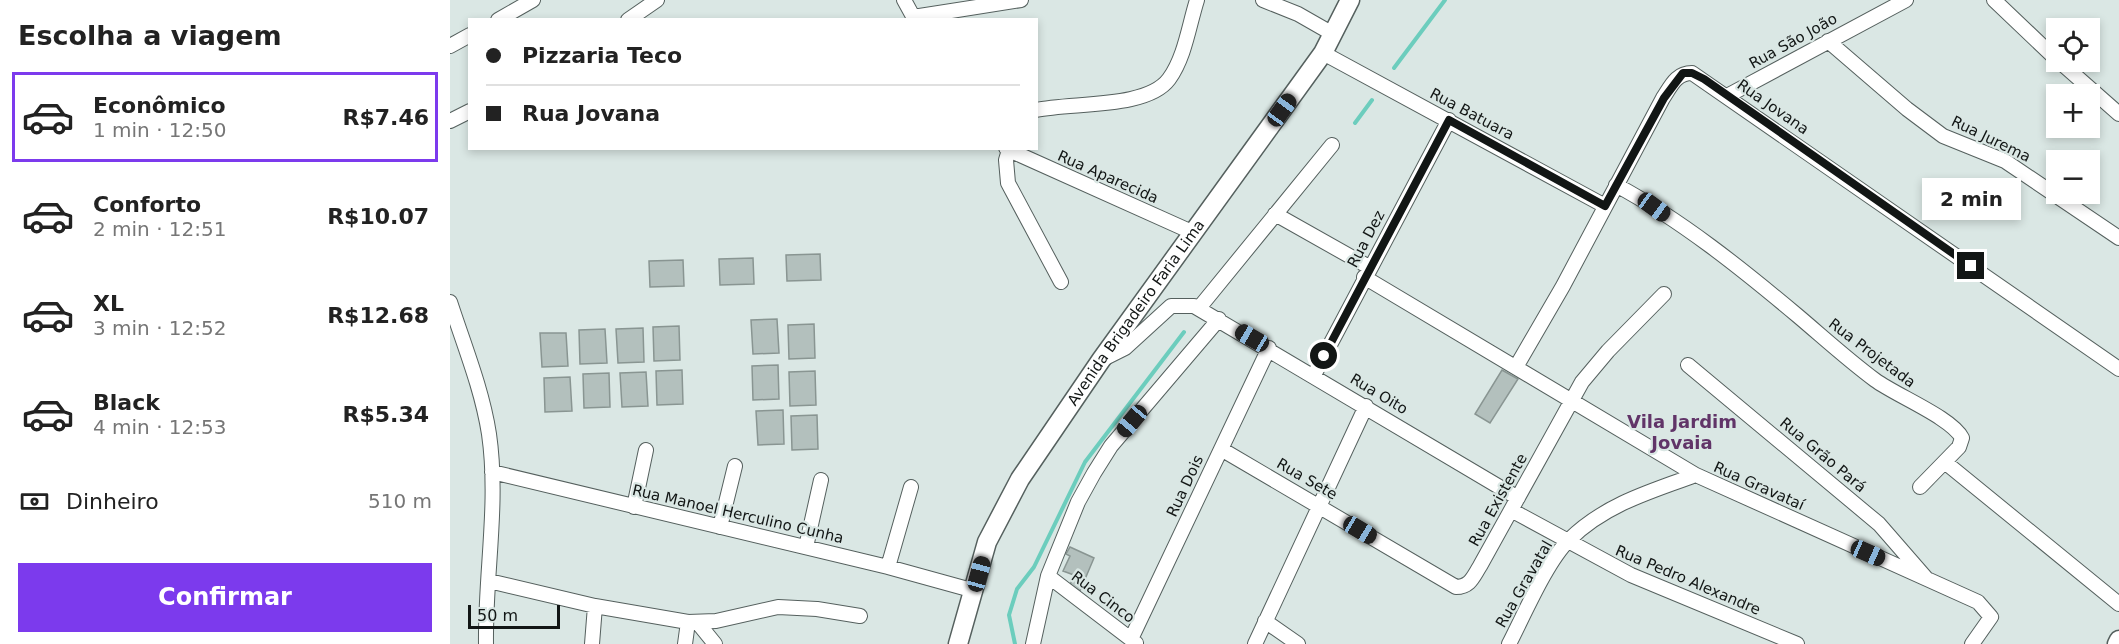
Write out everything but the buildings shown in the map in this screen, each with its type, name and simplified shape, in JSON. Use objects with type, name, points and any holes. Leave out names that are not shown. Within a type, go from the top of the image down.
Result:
[{"type":"main road","name":"Avenida Brigadeiro Faria Lima","points":[[958,644],[975,591],[987,542],[1020,479],[1101,360],[1323,53],[1350,0]]},
{"type":"street","points":[[502,18],[533,0]]},
{"type":"street","points":[[631,18],[657,0]]},
{"type":"street","points":[[904,0],[914,18],[1021,0]]},
{"type":"street","points":[[1038,110],[1114,101],[1148,95],[1162,88],[1179,60],[1197,0]]},
{"type":"street","points":[[1263,0],[1298,14],[1333,34]]},
{"type":"street","name":"Rua São João","points":[[1727,96],[1906,0]]},
{"type":"street","points":[[1994,0],[2046,49]]},
{"type":"street","points":[[450,46],[468,36]]},
{"type":"street","name":"Rua Jurema","points":[[1828,40],[1907,109],[1943,136],[2005,161],[2119,238]]},
{"type":"street","name":"Rua Batuara","points":[[1323,53],[1605,206]]},
{"type":"street","points":[[2072,72],[2119,114]]},
{"type":"street","name":"Rua Jovana","points":[[1516,367],[1664,98],[1683,73],[1698,76],[2119,369]]},
{"type":"street","points":[[450,121],[468,112]]},
{"type":"street","name":"Rua Dez","points":[[1314,375],[1366,272],[1449,120]]},
{"type":"street","points":[[1200,308],[1332,145]]},
{"type":"street","points":[[1008,150],[1006,160],[1008,183],[1061,282]]},
{"type":"street","name":"Rua Aparecida","points":[[1010,150],[1194,233]]},
{"type":"street","name":"Rua Projetada","points":[[1616,185],[1654,207],[1711,248],[1887,389],[1951,424],[1962,438],[1959,447],[1946,463]]},
{"type":"street","name":"Rua Gravataí","points":[[1275,214],[1516,367],[1696,476],[1978,602],[1991,617],[1972,644]]},
{"type":"street","name":"Rua Existente","points":[[1438,576],[1456,586],[1463,587],[1469,583],[1571,400],[1594,366],[1664,294]]},
{"type":"street","points":[[450,302],[484,409],[492,472],[486,644]]},
{"type":"street","name":"Rua Oito","points":[[1101,360],[1125,348],[1171,306],[1184,304],[1200,308],[1366,406],[1515,504],[1568,542]]},
{"type":"street","points":[[1033,644],[1048,576],[1078,502],[1110,446],[1219,319]]},
{"type":"street","name":"Rua Dois","points":[[1134,641],[1269,348]]},
{"type":"street","name":"Rua Grão Pará","points":[[1688,365],[1879,524],[1927,580]]},
{"type":"street","points":[[1255,644],[1366,406]]},
{"type":"street","name":"Rua Sete","points":[[1221,449],[1438,576]]},
{"type":"street","points":[[634,507],[646,450]]},
{"type":"street","points":[[1920,487],[1946,463],[2119,604]]},
{"type":"street","points":[[720,527],[735,466]]},
{"type":"street","name":"Rua Manoel Herculino Cunha","points":[[492,472],[888,567],[975,591]]},
{"type":"street","name":"Rua Gravatal","points":[[1511,643],[1568,542],[1611,509],[1641,494],[1696,476]]},
{"type":"street","points":[[806,547],[821,480]]},
{"type":"street","points":[[888,567],[911,487]]},
{"type":"street","name":"Rua Pedro Alexandre","points":[[1568,542],[1630,575],[1797,644]]},
{"type":"street","name":"Rua Cinco","points":[[1048,576],[1134,641]]},
{"type":"street","points":[[489,581],[595,606],[693,623],[728,619],[778,607],[817,609],[860,616]]},
{"type":"street","points":[[592,644],[595,606]]},
{"type":"street","points":[[1265,621],[1298,644]]},
{"type":"street","points":[[685,644],[693,623]]},
{"type":"street","points":[[693,623],[715,644]]},
{"type":"waterway","points":[[1394,68],[1445,0]]},
{"type":"waterway","points":[[1355,123],[1372,100]]},
{"type":"waterway","points":[[1015,644],[1009,615],[1017,589],[1034,567],[1085,462],[1184,332]]},
{"type":"district","name":"Vila Jardim Jovaia","points":[[1682,432]]},
{"type":"route","points":[[1324,356],[1369,267],[1449,120],[1605,206],[1664,98],[1676,79],[1683,73],[1692,73],[1704,79],[1971,266]]}]
